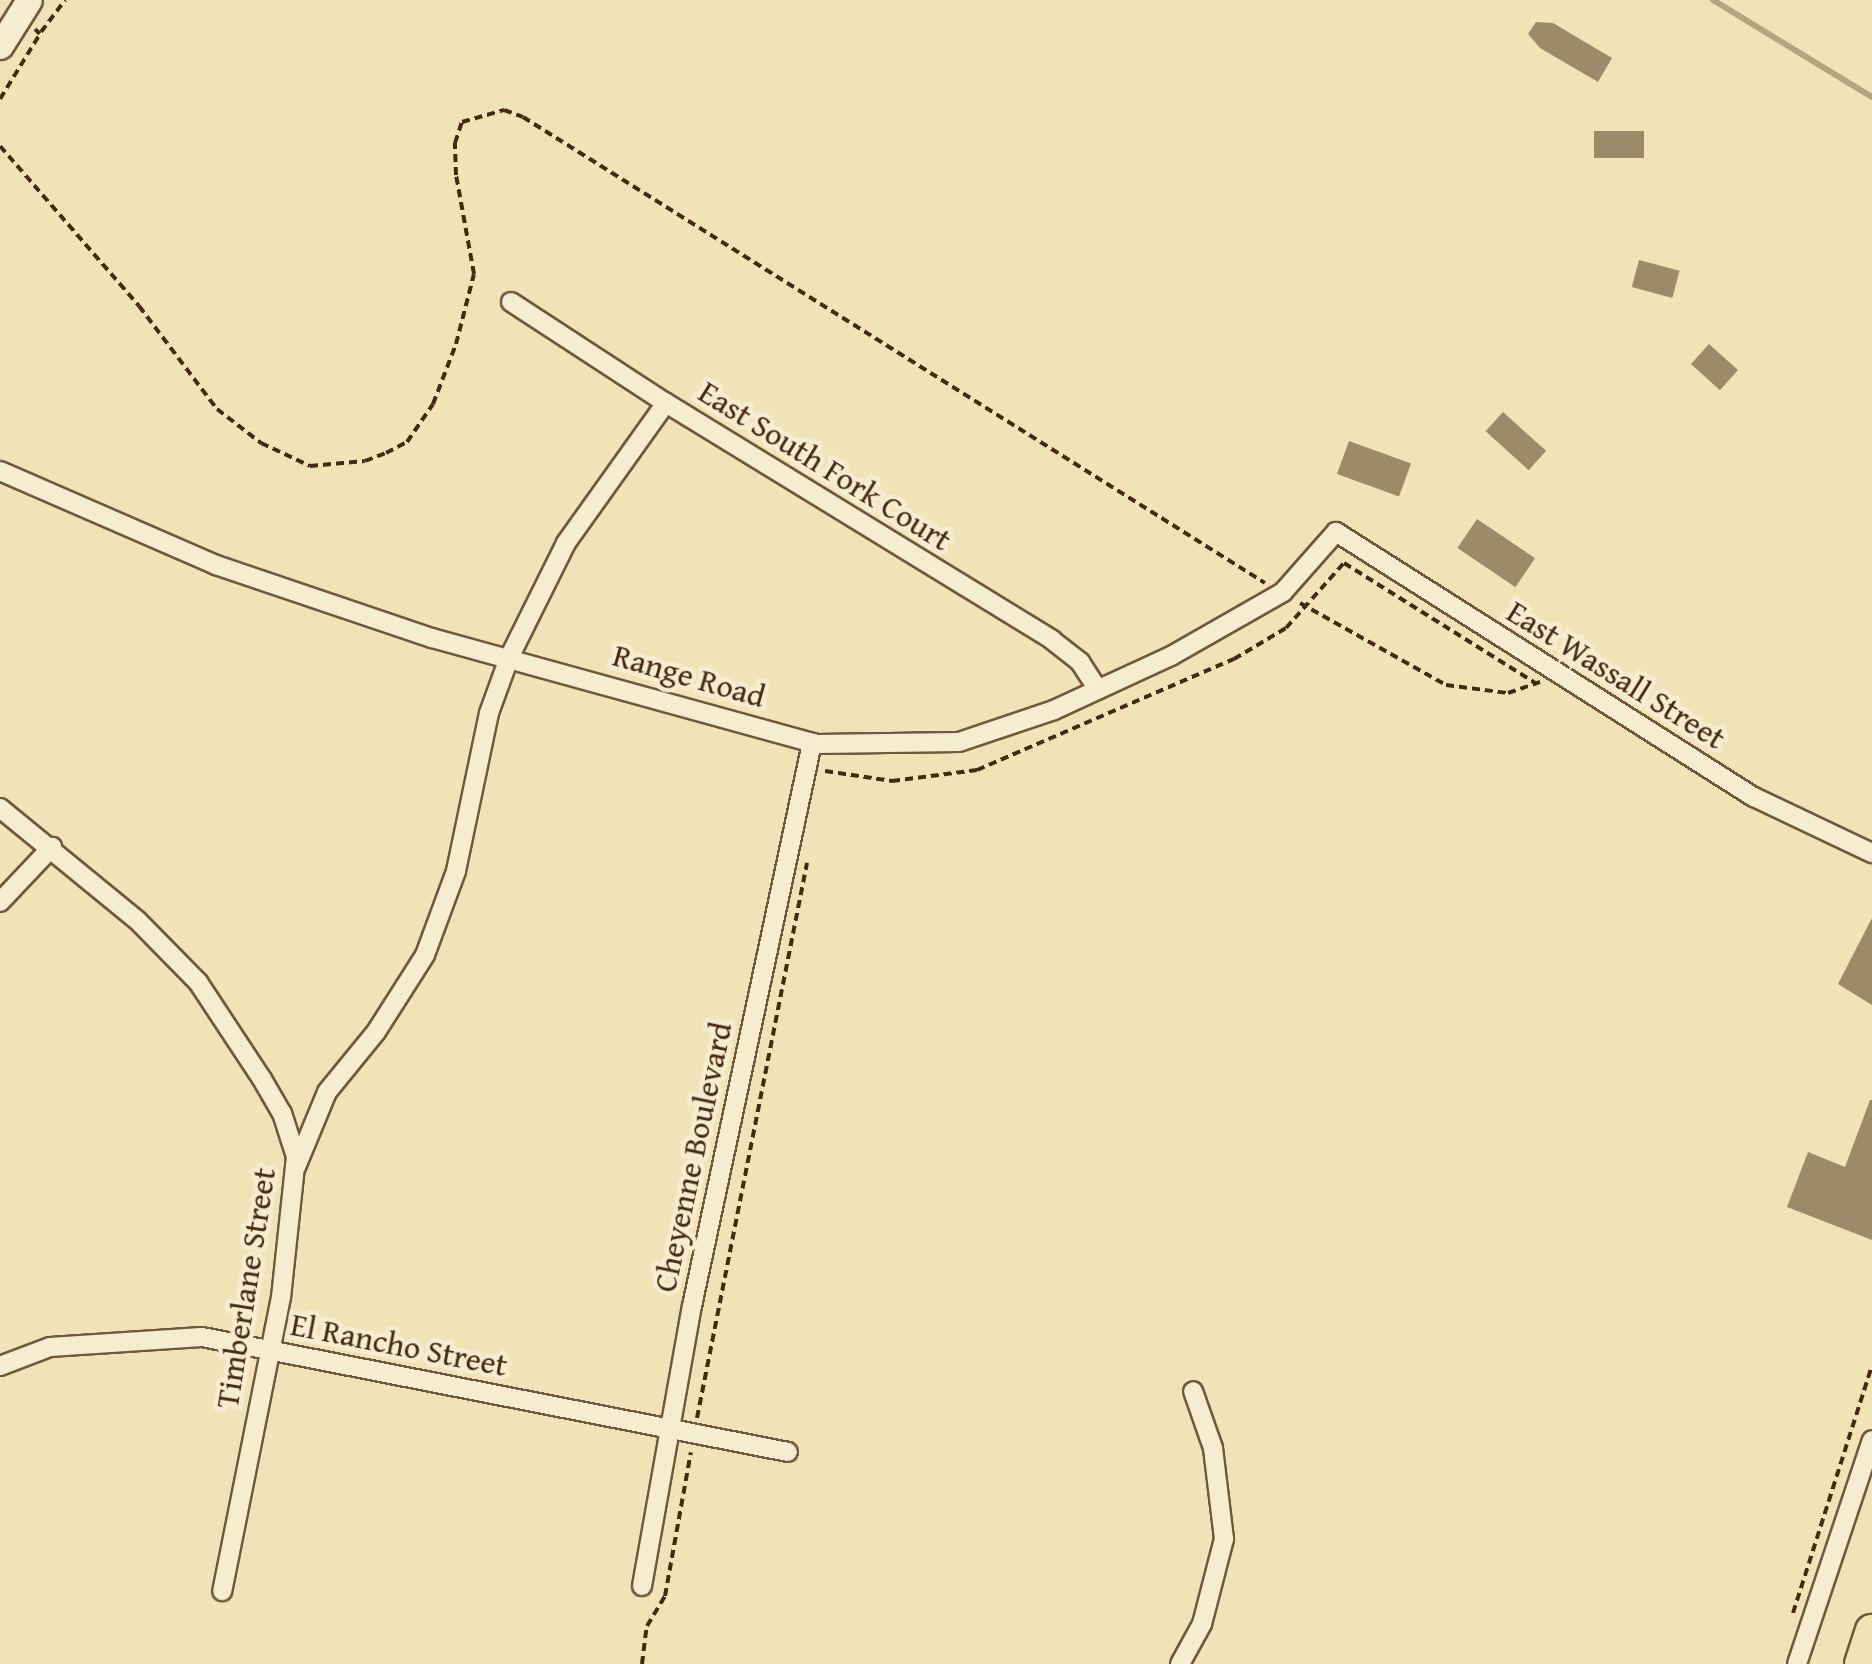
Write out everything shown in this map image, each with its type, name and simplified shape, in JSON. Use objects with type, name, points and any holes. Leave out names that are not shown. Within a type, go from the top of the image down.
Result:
[{"type":"highway","points":[[1861,1664],[1872,1631]]},
{"type":"main road","points":[[0,46],[29,0]]},
{"type":"street","name":"East South Fork Court","points":[[511,302],[666,403],[1052,640],[1080,662],[1098,690]]},
{"type":"street","points":[[294,1172],[327,1092],[376,1032],[425,955],[456,871],[488,713],[509,658],[566,543],[666,403]]},
{"type":"street","name":"Range Road","points":[[0,471],[216,565],[432,638],[812,742],[960,742],[1054,710],[1172,656],[1283,592],[1336,532]]},
{"type":"street","name":"East Wassall Street","points":[[1336,532],[1543,677],[1754,797],[1872,853]]},
{"type":"street","name":"Cheyenne Boulevard","points":[[642,1586],[669,1429],[812,742]]},
{"type":"street","name":"Timberlane Street","points":[[0,808],[138,921],[198,982],[282,1114],[296,1156],[281,1297],[222,1592]]},
{"type":"street","points":[[0,902],[52,848]]},
{"type":"street","name":"El Rancho Street","points":[[0,1366],[50,1346],[202,1337],[788,1452]]},
{"type":"street","points":[[1180,1664],[1202,1624],[1224,1539],[1213,1448],[1193,1390]]},
{"type":"street","points":[[1797,1664],[1872,1440]]},
{"type":"path","points":[[40,34],[64,0]]},
{"type":"path","points":[[0,146],[140,306],[217,409],[261,443],[310,466],[365,461],[386,453],[407,442],[433,404],[456,344],[474,274],[456,174],[455,143],[462,122],[504,110],[523,117],[1305,607],[1446,684],[1508,693],[1543,677]]},
{"type":"path","points":[[822,788],[825,769],[892,781],[976,770],[1234,658],[1286,628],[1344,563],[1543,677]]},
{"type":"path","points":[[642,1664],[647,1626],[665,1596],[810,846]]},
{"type":"path","points":[[1792,1616],[1872,1366]]},
{"type":"building","points":[[1536,22],[1553,23],[1612,58],[1598,82],[1540,48],[1528,34]]},
{"type":"building","points":[[1594,131],[1644,131],[1644,158],[1594,158]]},
{"type":"building","points":[[1639,260],[1680,271],[1672,298],[1632,287]]},
{"type":"building","points":[[1709,344],[1738,370],[1720,390],[1691,364]]},
{"type":"building","points":[[1503,412],[1546,451],[1529,470],[1486,431]]},
{"type":"building","points":[[1349,441],[1411,464],[1399,496],[1337,474]]},
{"type":"building","points":[[1477,519],[1535,558],[1515,587],[1457,548]]},
{"type":"building","points":[[1872,918],[1872,1005],[1838,984]]},
{"type":"building","points":[[1870,1100],[1872,1240],[1787,1207],[1808,1152],[1845,1167]]},
{"type":"waterway","points":[[1713,0],[1872,97]]}]
